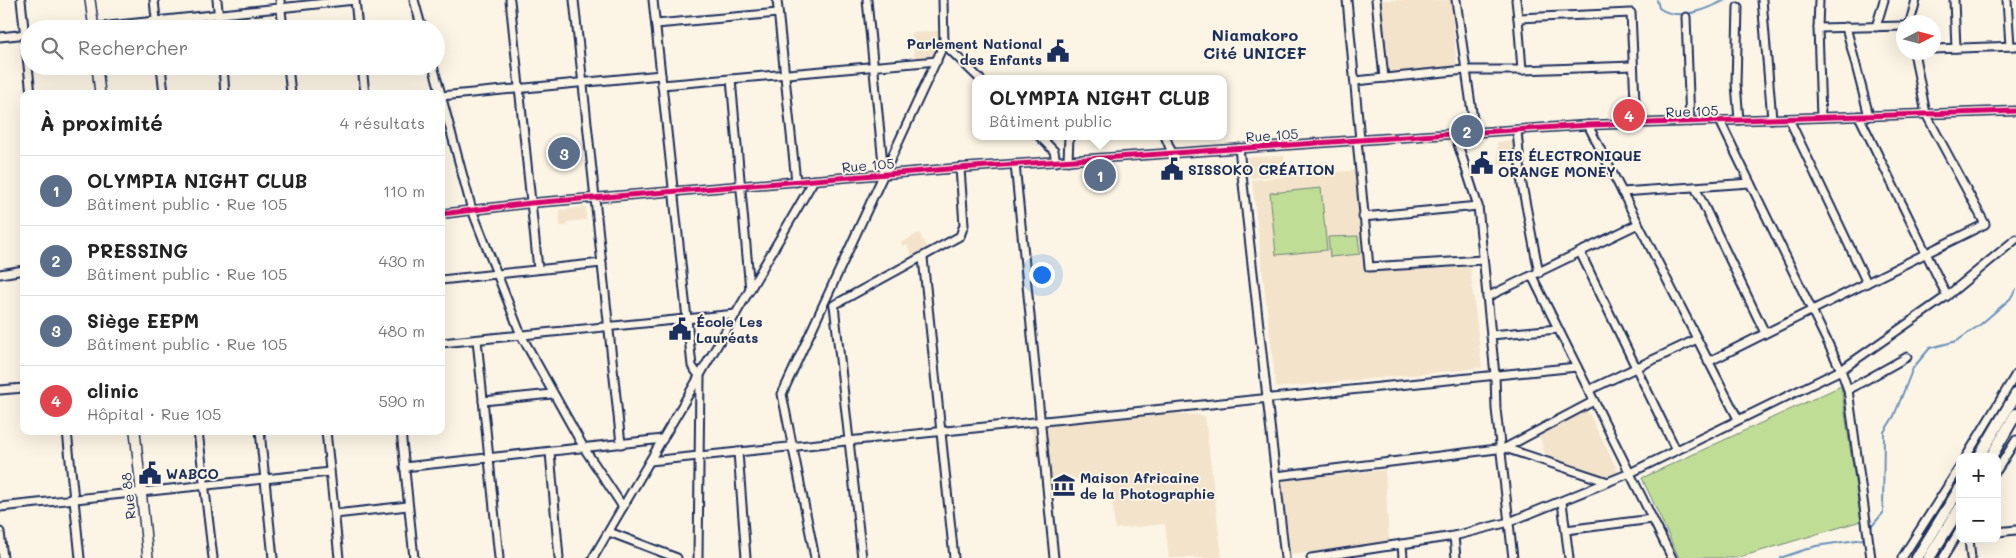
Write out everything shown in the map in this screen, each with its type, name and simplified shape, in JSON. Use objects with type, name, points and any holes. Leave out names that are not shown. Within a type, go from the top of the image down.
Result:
[{"type":"highway","points":[[1981,453],[2016,394]]},
{"type":"highway","points":[[1993,453],[2016,414]]},
{"type":"highway","points":[[1916,558],[1956,494]]},
{"type":"highway","points":[[1929,558],[1956,514]]},
{"type":"main road","points":[[90,0],[93,20]]},
{"type":"main road","points":[[98,75],[100,90]]},
{"type":"main road","name":"Rue 88","points":[[135,435],[148,558]]},
{"type":"street","points":[[21,0],[25,20]]},
{"type":"street","points":[[154,0],[156,20]]},
{"type":"street","points":[[217,0],[219,20]]},
{"type":"street","points":[[184,20],[281,4],[355,0],[357,20]]},
{"type":"street","points":[[414,0],[420,20]]},
{"type":"street","points":[[510,0],[538,269]]},
{"type":"street","points":[[574,0],[621,444]]},
{"type":"street","points":[[653,0],[692,366],[700,377],[698,558]]},
{"type":"street","points":[[777,0],[796,182]]},
{"type":"street","points":[[867,0],[884,175]]},
{"type":"street","points":[[815,558],[782,394],[944,44],[943,0]]},
{"type":"street","points":[[1347,0],[1355,81],[1363,216],[1369,267],[1483,260]]},
{"type":"street","points":[[1376,0],[1384,78]]},
{"type":"street","points":[[1456,0],[1474,134]]},
{"type":"street","points":[[1516,0],[1522,70]]},
{"type":"street","points":[[1762,0],[1772,119]]},
{"type":"street","points":[[1820,0],[1818,28],[1821,118]]},
{"type":"street","points":[[1876,27],[1884,0]]},
{"type":"street","points":[[1912,15],[1916,0]]},
{"type":"street","points":[[1954,0],[1956,48]]},
{"type":"street","points":[[1941,49],[2013,46],[2007,0]]},
{"type":"street","points":[[281,4],[282,20]]},
{"type":"street","points":[[1738,7],[1736,84],[1739,120]]},
{"type":"street","points":[[656,24],[778,13]]},
{"type":"street","points":[[1518,18],[1631,13],[1636,124]]},
{"type":"street","points":[[1686,18],[1690,122]]},
{"type":"street","points":[[1818,28],[1896,26]]},
{"type":"street","points":[[1846,27],[1870,116]]},
{"type":"street","points":[[0,37],[20,35]]},
{"type":"street","points":[[944,44],[976,75]]},
{"type":"street","points":[[1708,362],[1985,224],[1926,114],[1916,60]]},
{"type":"street","points":[[662,85],[936,61]]},
{"type":"street","points":[[1355,81],[1465,70],[1634,66]]},
{"type":"street","points":[[445,95],[661,74]]},
{"type":"street","points":[[30,75],[31,90]]},
{"type":"street","points":[[162,75],[164,90]]},
{"type":"street","points":[[223,75],[225,90]]},
{"type":"street","points":[[289,75],[291,90]]},
{"type":"street","points":[[363,75],[365,90]]},
{"type":"street","points":[[435,75],[440,90]]},
{"type":"street","points":[[731,79],[750,290]]},
{"type":"street","points":[[445,110],[472,210],[521,335],[552,394],[584,448],[623,507]]},
{"type":"street","name":"Rue 105","points":[[445,213],[531,203],[960,168],[1588,125],[2016,111]]},
{"type":"street","points":[[1859,116],[1948,296]]},
{"type":"street","points":[[1789,119],[1868,283]]},
{"type":"street","points":[[1720,121],[1841,370],[1848,390],[1871,558]]},
{"type":"street","points":[[1588,125],[1738,418]]},
{"type":"street","points":[[1517,131],[1522,184],[1535,274],[1558,329],[1672,558]]},
{"type":"street","points":[[1455,135],[1478,206],[1495,375],[1496,409],[1503,449],[1513,558]]},
{"type":"street","points":[[1043,140],[1054,151],[1056,162]]},
{"type":"street","points":[[1068,161],[1069,140]]},
{"type":"street","points":[[1167,140],[1172,153]]},
{"type":"street","points":[[1239,148],[1285,558]]},
{"type":"street","points":[[1015,164],[1054,558]]},
{"type":"street","points":[[834,305],[923,258],[960,236],[963,231],[960,168]]},
{"type":"street","points":[[594,558],[814,180]]},
{"type":"street","points":[[1622,192],[1750,183]]},
{"type":"street","points":[[1695,187],[1765,333]]},
{"type":"street","points":[[1363,216],[1478,206]]},
{"type":"street","points":[[1487,297],[1638,224]]},
{"type":"street","points":[[1311,558],[1454,536],[1509,522],[1630,473],[1738,418],[1841,370],[1948,296],[2016,240]]},
{"type":"street","points":[[1580,252],[1676,450]]},
{"type":"street","points":[[923,258],[954,558]]},
{"type":"street","points":[[445,280],[602,263]]},
{"type":"street","points":[[0,274],[20,271]]},
{"type":"street","points":[[826,300],[834,305]]},
{"type":"street","points":[[834,305],[862,558]]},
{"type":"street","points":[[445,344],[736,314]]},
{"type":"street","points":[[1491,335],[1558,329]]},
{"type":"street","points":[[1588,390],[1697,339]]},
{"type":"street","points":[[477,340],[499,558]]},
{"type":"street","points":[[1848,390],[1907,357]]},
{"type":"street","points":[[650,461],[1577,367]]},
{"type":"street","points":[[1968,453],[2016,374]]},
{"type":"street","points":[[0,390],[20,388]]},
{"type":"street","points":[[483,401],[552,394]]},
{"type":"street","points":[[1276,476],[1503,449],[1594,400]]},
{"type":"street","points":[[66,435],[80,558]]},
{"type":"street","points":[[199,435],[213,558]]},
{"type":"street","points":[[260,435],[273,558]]},
{"type":"street","points":[[326,435],[339,558]]},
{"type":"street","points":[[400,435],[414,558]]},
{"type":"street","points":[[404,467],[663,439]]},
{"type":"street","points":[[2001,464],[2016,440]]},
{"type":"street","points":[[1503,449],[1608,482]]},
{"type":"street","points":[[550,452],[559,558]]},
{"type":"street","points":[[738,452],[746,558]]},
{"type":"street","points":[[0,507],[330,472]]},
{"type":"street","points":[[1902,558],[1956,473]]},
{"type":"street","points":[[1562,502],[1569,558]]},
{"type":"street","points":[[335,514],[408,506]]},
{"type":"street","points":[[1566,530],[1652,519]]},
{"type":"street","points":[[2001,532],[2016,530]]},
{"type":"street","points":[[0,532],[3,558]]},
{"type":"street","points":[[609,532],[677,558]]},
{"type":"street","points":[[1454,536],[1456,558]]},
{"type":"street","points":[[1943,558],[1956,537]]},
{"type":"street","points":[[1969,543],[1971,558]]},
{"type":"street","points":[[1402,544],[1403,558]]},
{"type":"shaded area","points":[[1382,0],[1451,0],[1457,69],[1386,73]]},
{"type":"shaded area","points":[[937,31],[942,35],[936,59],[915,61],[911,33]]},
{"type":"shaded area","points":[[1514,140],[1518,162],[1498,165],[1497,142]]},
{"type":"shaded area","points":[[1284,156],[1285,175],[1251,178],[1247,157]]},
{"type":"shaded area","points":[[1357,170],[1367,270],[1470,267],[1482,368],[1276,388],[1252,180]]},
{"type":"shaded area","points":[[586,207],[586,220],[567,222],[567,226],[560,226],[559,210]]},
{"type":"shaded area","points":[[919,233],[930,251],[911,260],[911,253],[907,245],[902,246],[901,243]]},
{"type":"shaded area","points":[[1587,410],[1619,473],[1607,478],[1547,461],[1539,434]]},
{"type":"shaded area","points":[[1170,413],[1205,416],[1222,558],[1169,558],[1165,524],[1115,529],[1110,480],[1045,479],[1036,453],[1031,425]]},
{"type":"shaded area","points":[[1385,470],[1389,542],[1291,555],[1281,480]]},
{"type":"green space","points":[[1321,188],[1327,250],[1276,255],[1270,193]]},
{"type":"green space","points":[[1358,236],[1360,254],[1330,257],[1328,237]]},
{"type":"green space","points":[[1841,386],[1861,521],[1737,558],[1679,558],[1642,478]]},
{"type":"waterway","points":[[1657,0],[1659,8],[1675,14],[1701,11],[1725,0]]},
{"type":"waterway","points":[[1871,527],[1883,513],[1884,432],[1894,416],[1913,368],[1930,348],[1957,341],[1981,324],[2010,299],[2016,289]]},
{"type":"waterway","points":[[1780,558],[1816,546],[1863,539]]},
{"type":"cycle path","points":[[445,214],[531,203],[960,168],[1588,125],[2016,111]]},
{"type":"place","name":"Parlement National des Enfants","points":[[1058,51]]},
{"type":"place","name":"clinic","points":[[1629,115]]},
{"type":"place","name":"PRESSING","points":[[1467,131]]},
{"type":"place","name":"Siège EEPM","points":[[564,153]]},
{"type":"place","name":"EIS ÉLECTRONIQUE ORANGE MONEY","points":[[1482,163]]},
{"type":"place","name":"SISSOKO CRÉATION","points":[[1172,169]]},
{"type":"place","name":"OLYMPIA NIGHT CLUB","points":[[1100,175]]},
{"type":"place","name":"École Les Lauréats","points":[[680,329]]},
{"type":"place","name":"WABCO","points":[[150,473]]},
{"type":"place","name":"Maison Africaine de la Photographie","points":[[1064,485]]},
{"type":"district","name":"Niamakoro Cité UNICEF","points":[[1255,43]]}]
